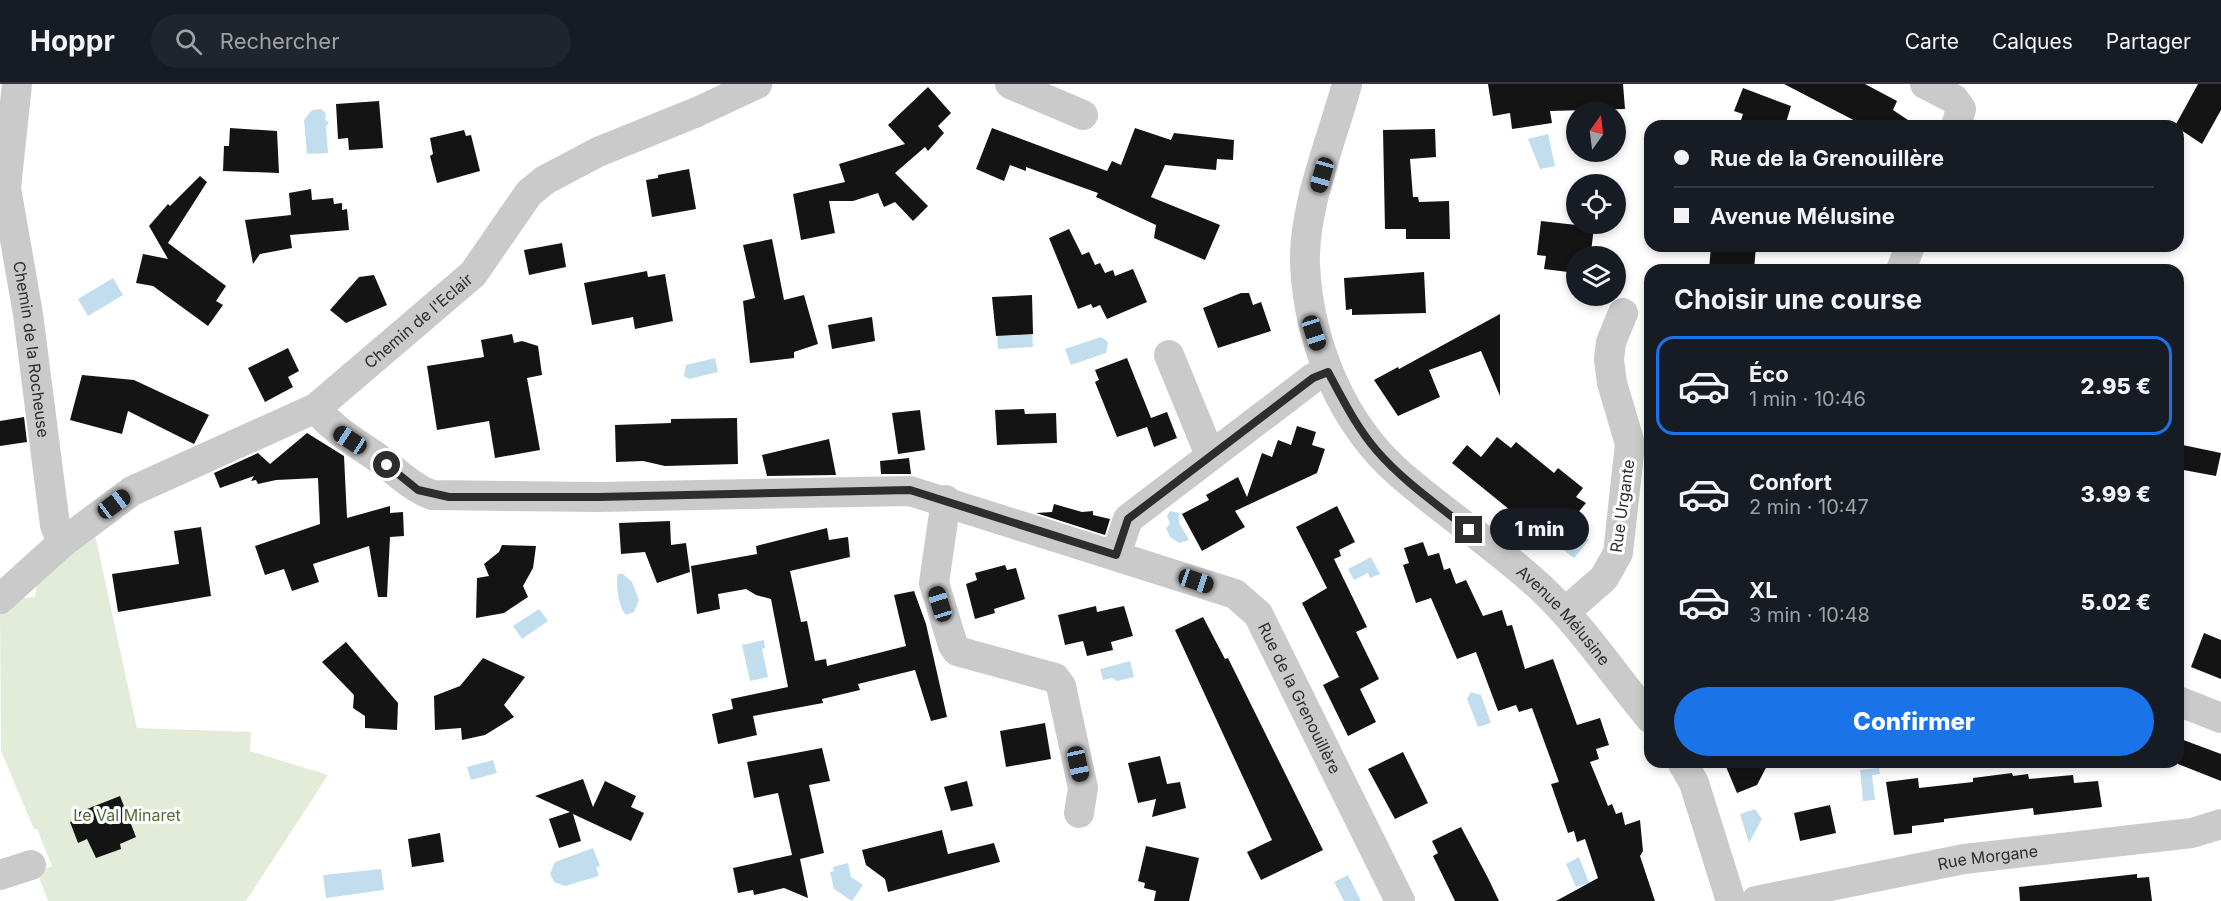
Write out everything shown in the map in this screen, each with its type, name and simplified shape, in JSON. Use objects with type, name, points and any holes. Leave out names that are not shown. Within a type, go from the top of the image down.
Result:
[{"type":"street","name":"Chemin de la Rocheuse","points":[[17,84],[6,188],[28,314],[55,525],[62,543]]},
{"type":"street","name":"Chemin de l'Eclair","points":[[0,599],[62,543],[132,491],[315,408],[473,274],[529,193],[545,180],[598,152],[698,112],[757,84]]},
{"type":"street","points":[[1010,84],[1083,115]]},
{"type":"street","name":"Avenue Mélusine","points":[[1347,84],[1309,220],[1305,264],[1314,333],[1328,372],[1350,413],[1377,451],[1400,474],[1539,586],[1565,612],[1644,711]]},
{"type":"street","points":[[1925,84],[1954,99],[1961,109],[1958,120]]},
{"type":"street","name":"Rue Urgante","points":[[1565,612],[1604,578],[1618,553],[1630,444],[1612,383],[1609,360],[1611,342],[1623,313]]},
{"type":"street","points":[[1168,355],[1210,455]]},
{"type":"street","points":[[1116,555],[1128,519],[1313,378],[1328,372]]},
{"type":"street","name":"Rue de la Grenouillère","points":[[315,408],[336,431],[376,457],[418,490],[432,495],[599,497],[910,490],[1234,594],[1258,614],[1400,901]]},
{"type":"street","points":[[946,500],[934,583],[952,645],[957,651],[1055,678],[1061,686],[1083,788],[1079,813]]},
{"type":"street","points":[[2184,703],[2221,718]]},
{"type":"street","points":[[1685,768],[1694,783],[1731,901]]},
{"type":"street","name":"Rue Morgane","points":[[1756,901],[1964,859],[2192,833],[2221,824]]},
{"type":"street","points":[[0,875],[31,865]]},
{"type":"green space","name":"Le Val Minaret","points":[[94,530],[137,728],[251,732],[250,751],[328,775],[246,901],[48,901],[37,872],[52,866],[1,751],[0,614],[15,599],[35,597],[37,582]]},
{"type":"water","points":[[321,109],[326,113],[325,120],[329,122],[326,127],[328,153],[307,154],[304,120],[312,110]]},
{"type":"water","points":[[1548,134],[1555,166],[1540,169],[1528,139]]},
{"type":"water","points":[[113,278],[123,295],[88,316],[78,299]]},
{"type":"water","points":[[1032,330],[1033,347],[998,349],[997,332]]},
{"type":"water","points":[[1101,337],[1108,342],[1106,353],[1071,365],[1065,349]]},
{"type":"water","points":[[715,358],[718,372],[689,379],[684,376],[686,365]]},
{"type":"water","points":[[1170,511],[1179,513],[1179,523],[1189,540],[1179,543],[1170,537],[1166,528],[1170,524],[1167,516]]},
{"type":"water","points":[[1571,526],[1589,540],[1574,558],[1556,544]]},
{"type":"water","points":[[1371,557],[1380,574],[1370,578],[1368,573],[1354,580],[1348,569]]},
{"type":"water","points":[[618,574],[623,574],[632,582],[639,600],[634,612],[626,615],[618,596]]},
{"type":"water","points":[[539,609],[548,621],[522,639],[513,626]]},
{"type":"water","points":[[764,640],[765,648],[762,649],[768,677],[750,681],[742,645]]},
{"type":"water","points":[[1130,661],[1134,677],[1117,681],[1112,678],[1103,680],[1100,669]]},
{"type":"water","points":[[1471,692],[1481,695],[1491,723],[1478,727],[1467,699]]},
{"type":"water","points":[[493,760],[497,773],[471,780],[467,767]]},
{"type":"water","points":[[1879,768],[1880,774],[1872,775],[1875,800],[1863,801],[1860,770]]},
{"type":"water","points":[[1755,809],[1762,819],[1749,843],[1740,814]]},
{"type":"water","points":[[593,848],[600,866],[596,867],[599,876],[565,886],[554,882],[550,874],[555,862]]},
{"type":"water","points":[[1579,857],[1589,883],[1576,887],[1566,864]]},
{"type":"water","points":[[848,863],[851,877],[863,885],[852,901],[834,889],[830,872],[834,871],[833,867]]},
{"type":"water","points":[[381,869],[384,890],[326,898],[323,875]]},
{"type":"water","points":[[1348,875],[1361,901],[1344,901],[1334,882]]},
{"type":"building","points":[[1488,84],[1623,84],[1624,102],[1566,102],[1566,111],[1550,111],[1552,123],[1512,129],[1510,113],[1493,116]]},
{"type":"building","points":[[1784,84],[1865,84],[1897,101],[1893,110],[1908,120],[1853,120]]},
{"type":"building","points":[[2198,84],[2221,84],[2221,110],[2202,144],[2184,132],[2184,120],[2178,120]]},
{"type":"building","points":[[928,87],[951,113],[938,126],[944,133],[928,151],[925,147],[895,173],[928,206],[913,221],[895,202],[884,207],[878,193],[853,201],[829,201],[835,233],[801,240],[793,194],[845,182],[839,164],[905,144],[888,125]]},
{"type":"building","points":[[1743,88],[1791,106],[1787,120],[1741,120],[1743,114],[1734,111]]},
{"type":"building","points":[[379,101],[383,148],[349,150],[348,138],[338,139],[336,104]]},
{"type":"building","points":[[230,128],[277,131],[279,173],[223,171],[224,146],[229,146]]},
{"type":"building","points":[[992,128],[1107,171],[1112,161],[1121,165],[1135,128],[1171,140],[1174,133],[1234,140],[1233,160],[1217,159],[1216,170],[1165,165],[1151,197],[1220,225],[1205,260],[1154,238],[1156,225],[1096,197],[1098,193],[1026,167],[1026,171],[1010,165],[1004,181],[976,169]]},
{"type":"building","points":[[1435,129],[1436,157],[1410,159],[1413,197],[1418,197],[1419,202],[1449,201],[1450,239],[1406,239],[1406,229],[1385,229],[1383,130]]},
{"type":"building","points":[[464,130],[466,136],[471,135],[480,171],[437,183],[430,156],[433,154],[430,138]]},
{"type":"building","points":[[689,169],[696,209],[652,217],[646,180],[658,178],[658,175]]},
{"type":"building","points":[[200,176],[207,182],[168,243],[226,286],[216,301],[223,305],[208,326],[153,286],[136,283],[143,254],[168,259],[149,226],[168,204],[170,206]]},
{"type":"building","points":[[311,189],[312,200],[333,198],[334,204],[342,203],[342,210],[347,209],[349,230],[290,235],[292,248],[260,254],[253,264],[245,220],[291,215],[289,193]]},
{"type":"building","points":[[1541,221],[1566,224],[1566,234],[1593,234],[1592,246],[1566,246],[1566,272],[1544,269],[1546,256],[1537,255]]},
{"type":"building","points":[[1069,229],[1082,255],[1089,252],[1095,265],[1100,263],[1105,273],[1113,270],[1115,276],[1133,269],[1147,302],[1107,319],[1100,305],[1093,308],[1091,304],[1078,309],[1049,238]]},
{"type":"building","points":[[772,239],[784,300],[804,295],[818,344],[794,352],[794,358],[750,363],[743,301],[755,298],[743,245]]},
{"type":"building","points":[[562,243],[566,267],[529,275],[524,250]]},
{"type":"building","points":[[1710,252],[1756,252],[1754,264],[1710,264]]},
{"type":"building","points":[[647,271],[648,277],[665,274],[673,321],[635,329],[633,317],[592,325],[584,283]]},
{"type":"building","points":[[1424,272],[1426,313],[1352,315],[1352,309],[1346,310],[1344,278]]},
{"type":"building","points":[[374,275],[387,305],[346,323],[330,310],[359,277]]},
{"type":"building","points":[[1241,293],[1249,293],[1253,305],[1261,302],[1271,331],[1218,348],[1203,308]]},
{"type":"building","points":[[1032,295],[1033,334],[996,336],[992,297]]},
{"type":"building","points":[[1500,314],[1500,396],[1481,351],[1429,370],[1440,397],[1398,416],[1374,380],[1398,367],[1399,369]]},
{"type":"building","points":[[872,317],[875,341],[832,349],[828,325]]},
{"type":"building","points":[[512,334],[514,343],[522,341],[538,346],[542,375],[527,378],[540,450],[495,458],[489,421],[437,430],[427,366],[484,357],[481,340]]},
{"type":"building","points":[[288,348],[299,371],[288,377],[293,387],[265,402],[248,368]]},
{"type":"building","points":[[1127,358],[1151,418],[1167,412],[1177,438],[1154,447],[1147,427],[1117,437],[1095,382],[1099,380],[1095,370]]},
{"type":"building","points":[[82,375],[134,380],[209,415],[194,444],[128,411],[122,434],[70,420]]},
{"type":"building","points":[[1024,409],[1025,414],[1056,413],[1057,443],[997,445],[995,410]]},
{"type":"building","points":[[920,410],[925,450],[898,454],[892,413]]},
{"type":"building","points":[[24,417],[27,442],[0,446],[0,421]]},
{"type":"building","points":[[737,418],[738,464],[665,466],[643,461],[616,462],[615,425],[671,423],[671,419]]},
{"type":"building","points":[[1297,426],[1316,432],[1312,445],[1325,449],[1317,473],[1235,511],[1245,527],[1202,551],[1182,514],[1209,500],[1206,495],[1238,477],[1247,497],[1262,453],[1272,457],[1278,440],[1291,445]]},
{"type":"building","points":[[307,433],[344,456],[347,518],[390,506],[390,513],[403,512],[404,536],[390,537],[387,597],[378,597],[369,546],[313,564],[319,582],[292,591],[284,569],[265,575],[255,546],[320,524],[318,478],[276,480],[258,484],[256,480],[251,481],[254,476],[220,488],[214,473],[258,453],[270,464]]},
{"type":"building","points":[[1497,437],[1511,448],[1516,442],[1554,473],[1558,468],[1583,488],[1576,497],[1586,503],[1552,544],[1452,463],[1467,445],[1481,457]]},
{"type":"building","points":[[829,439],[836,475],[767,476],[762,455]]},
{"type":"building","points":[[2184,445],[2221,453],[2216,476],[2184,470]]},
{"type":"building","points":[[909,458],[911,474],[881,474],[880,461]]},
{"type":"building","points":[[1054,504],[1082,512],[1093,511],[1093,515],[1110,519],[1105,535],[1036,513],[1052,512]]},
{"type":"building","points":[[1337,506],[1355,542],[1339,550],[1341,556],[1334,559],[1367,627],[1356,632],[1379,679],[1360,689],[1376,722],[1348,736],[1323,685],[1339,677],[1302,603],[1327,588],[1296,527]]},
{"type":"building","points":[[670,521],[671,545],[686,543],[690,572],[657,583],[645,552],[621,554],[619,523]]},
{"type":"building","points":[[201,527],[211,596],[118,612],[112,574],[179,564],[174,531]]},
{"type":"building","points":[[827,528],[829,540],[848,537],[850,557],[790,571],[801,622],[807,621],[815,661],[826,659],[827,666],[906,646],[894,595],[914,591],[926,624],[947,717],[931,721],[915,670],[858,684],[860,690],[822,699],[823,703],[753,716],[757,735],[718,744],[712,714],[733,709],[731,699],[788,687],[771,599],[756,595],[746,589],[718,594],[720,609],[697,614],[691,566],[757,554],[756,546]]},
{"type":"building","points":[[1423,542],[1428,556],[1439,553],[1444,570],[1450,568],[1456,584],[1466,580],[1483,616],[1502,610],[1507,626],[1512,625],[1525,669],[1553,659],[1577,725],[1600,718],[1609,745],[1596,749],[1599,759],[1590,762],[1608,806],[1612,804],[1616,814],[1622,812],[1625,825],[1640,820],[1643,851],[1640,856],[1655,901],[1556,901],[1598,878],[1585,839],[1577,842],[1574,831],[1568,833],[1551,784],[1559,782],[1532,708],[1519,712],[1516,705],[1498,711],[1476,652],[1457,659],[1431,598],[1416,603],[1403,565],[1409,563],[1404,548]]},
{"type":"building","points":[[502,545],[536,546],[533,568],[523,586],[528,597],[504,613],[476,618],[477,578],[489,576],[484,564],[499,552]]},
{"type":"building","points":[[1005,565],[1007,570],[1016,568],[1025,599],[994,609],[995,613],[975,619],[966,584],[977,580],[975,573]]},
{"type":"building","points":[[1096,606],[1097,612],[1124,606],[1133,636],[1111,642],[1113,650],[1087,656],[1083,641],[1065,645],[1058,615]]},
{"type":"building","points":[[1203,617],[1225,659],[1228,658],[1323,850],[1261,880],[1247,852],[1272,840],[1175,630]]},
{"type":"building","points":[[2204,633],[2221,640],[2221,679],[2191,667]]},
{"type":"building","points":[[346,642],[398,703],[397,730],[365,728],[365,716],[353,708],[354,695],[322,662]]},
{"type":"building","points":[[483,658],[525,677],[504,705],[514,717],[485,735],[462,740],[461,728],[435,730],[434,696],[460,686]]},
{"type":"building","points":[[1045,723],[1051,759],[1006,767],[1000,731]]},
{"type":"building","points":[[2184,740],[2221,754],[2221,781],[2184,766]]},
{"type":"building","points":[[822,748],[830,781],[809,785],[824,853],[800,859],[808,898],[784,888],[754,895],[753,890],[738,893],[733,868],[792,855],[778,793],[754,798],[747,762]]},
{"type":"building","points":[[1403,752],[1428,803],[1395,819],[1368,769]]},
{"type":"building","points":[[1160,756],[1167,784],[1180,782],[1186,808],[1152,817],[1156,799],[1138,803],[1128,763]]},
{"type":"building","points":[[1727,768],[1766,768],[1757,785],[1737,793]]},
{"type":"building","points":[[2012,773],[2013,776],[2028,774],[2029,779],[2073,775],[2074,783],[2098,781],[2102,807],[2034,815],[2033,808],[1944,819],[1944,822],[1912,826],[1912,833],[1894,835],[1886,782],[1918,778],[1919,788],[1973,782],[1973,778]]},
{"type":"building","points":[[583,779],[593,807],[605,781],[636,796],[631,807],[644,813],[631,841],[573,814],[581,841],[559,848],[549,819],[570,812],[535,796]]},
{"type":"building","points":[[967,781],[973,806],[951,811],[944,787]]},
{"type":"building","points":[[120,796],[136,837],[120,844],[121,849],[96,858],[87,839],[78,843],[70,822],[79,819],[77,813]]},
{"type":"building","points":[[1830,805],[1836,833],[1800,841],[1794,813]]},
{"type":"building","points":[[1461,827],[1499,901],[1455,901],[1433,856],[1438,853],[1432,841]]},
{"type":"building","points":[[942,830],[948,854],[994,843],[1000,862],[888,892],[885,879],[866,865],[862,850]]},
{"type":"building","points":[[440,833],[444,862],[412,867],[408,839]]},
{"type":"building","points":[[1146,846],[1199,858],[1189,901],[1154,901],[1156,891],[1144,888],[1145,883],[1138,881]]},
{"type":"building","points":[[2137,874],[2137,878],[2149,877],[2152,901],[2020,901],[2019,887]]},
{"type":"route","points":[[387,465],[418,490],[449,497],[599,497],[910,490],[1116,555],[1122,529],[1128,519],[1313,378],[1328,372],[1357,425],[1377,451],[1400,474],[1469,530]]}]
